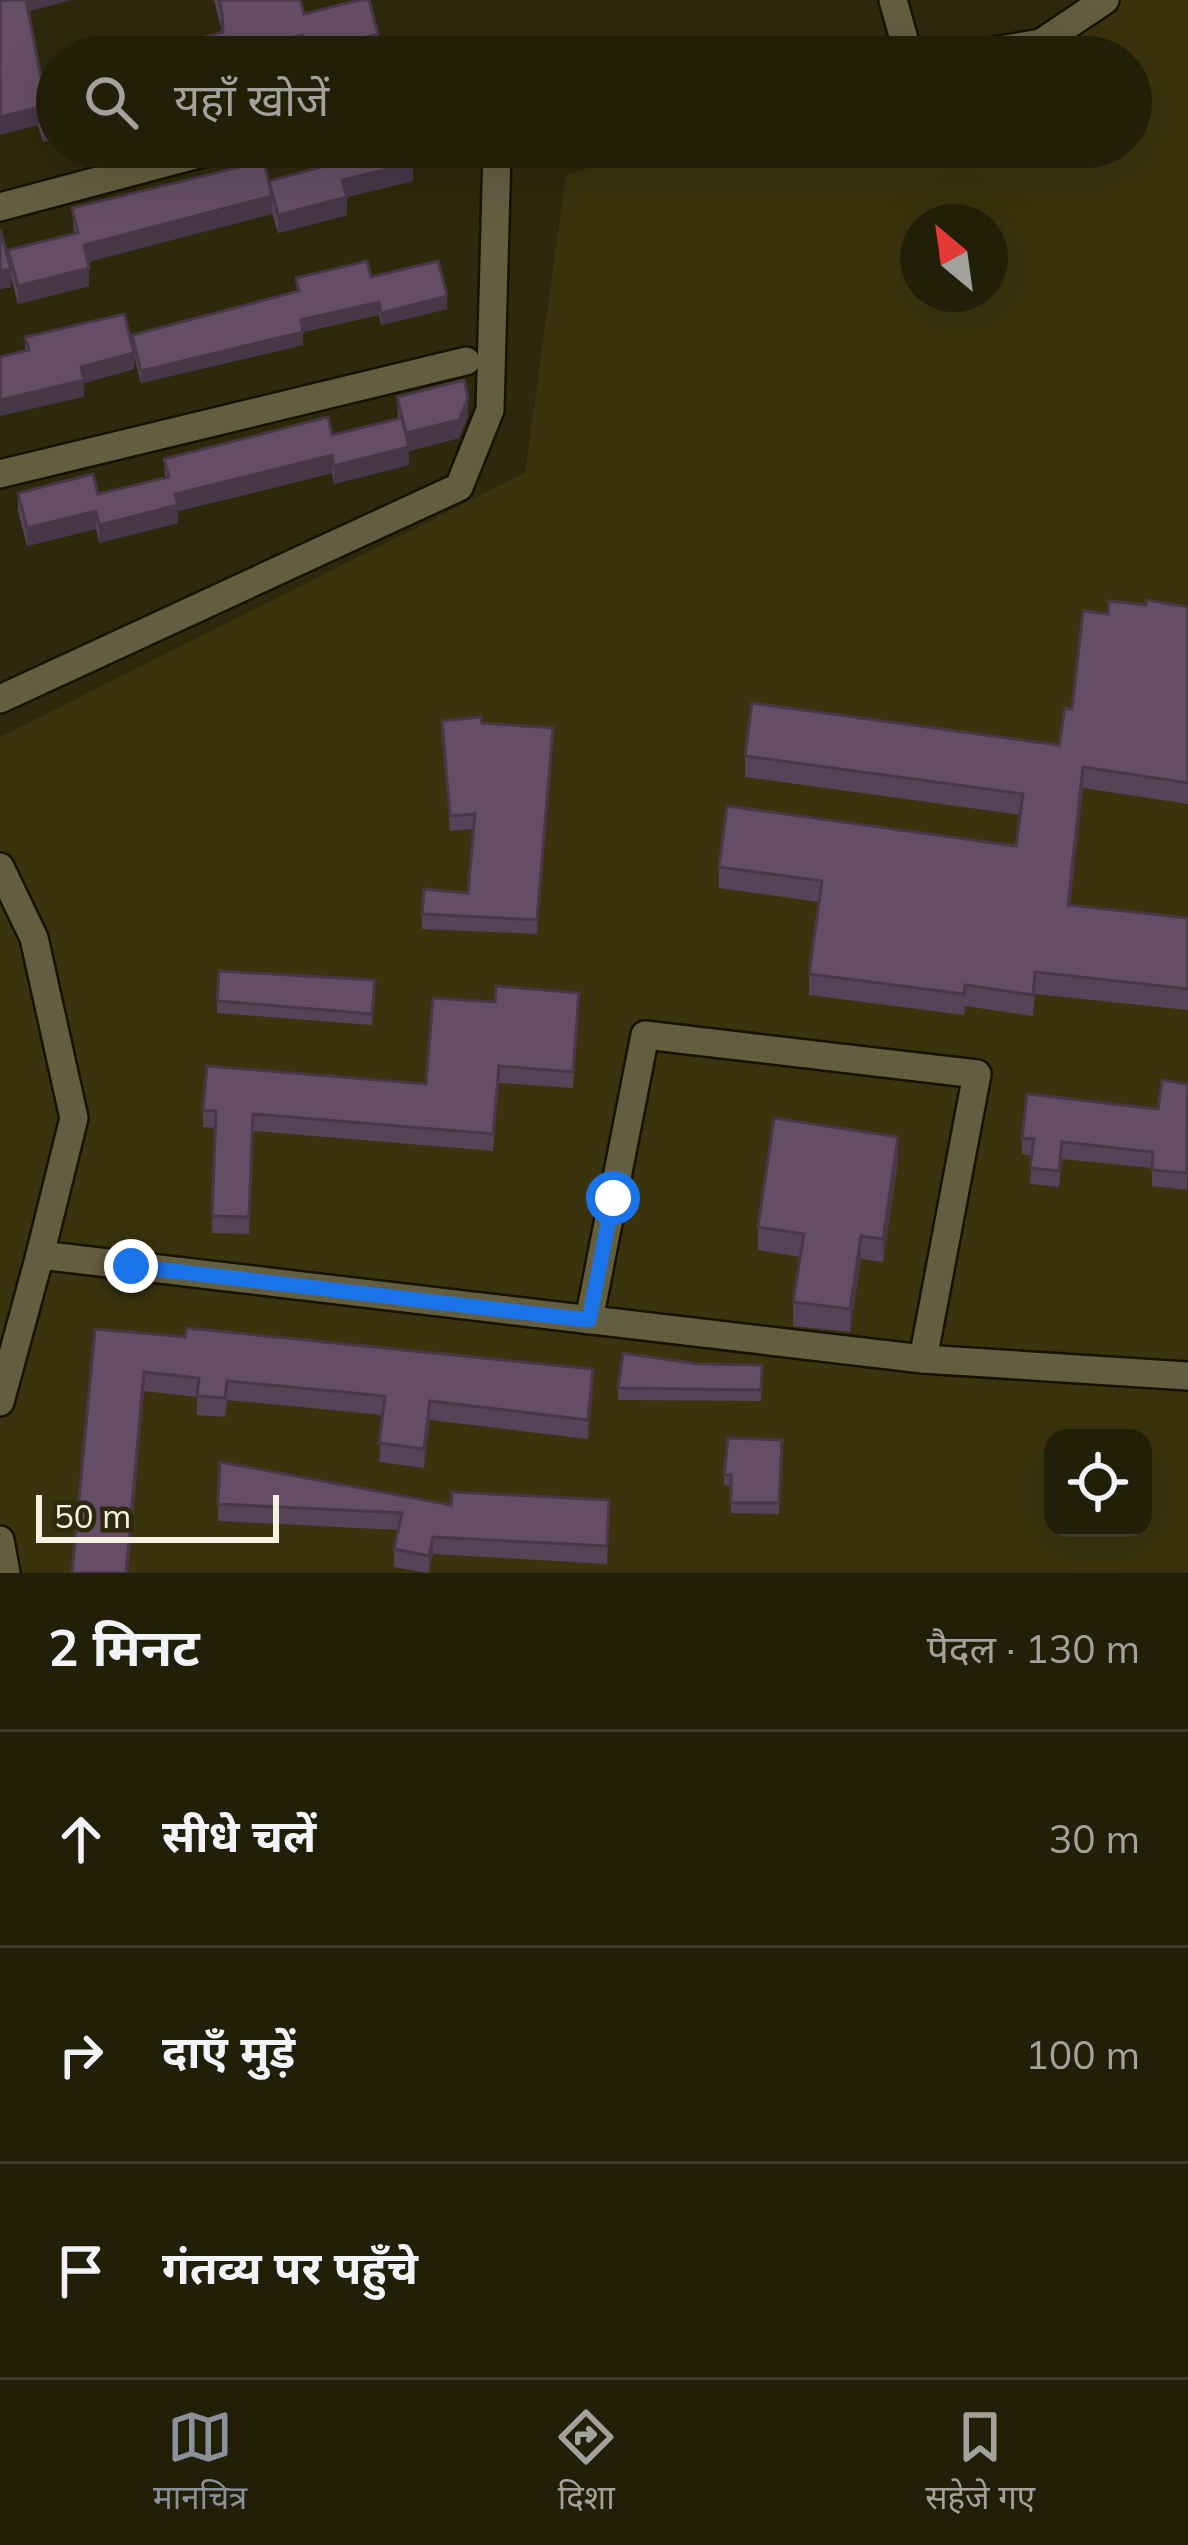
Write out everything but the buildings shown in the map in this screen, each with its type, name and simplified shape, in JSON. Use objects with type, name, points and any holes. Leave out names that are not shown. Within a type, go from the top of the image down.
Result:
[{"type":"street","points":[[893,0],[903,36]]},
{"type":"street","points":[[1051,36],[1105,0]]},
{"type":"street","points":[[0,207],[146,168]]},
{"type":"street","points":[[0,699],[459,487],[490,410],[497,168]]},
{"type":"street","points":[[0,474],[466,361]]},
{"type":"street","points":[[0,867],[34,938],[74,1118],[0,1402]]},
{"type":"street","points":[[589,1320],[645,1036],[976,1074],[923,1359]]},
{"type":"street","points":[[40,1256],[923,1359],[1188,1376]]},
{"type":"street","points":[[0,1540],[6,1573]]},
{"type":"shaded area","points":[[1090,0],[1188,0],[1188,1573],[0,1573],[0,737],[525,473],[566,175],[589,168],[1152,168],[1152,36],[1024,36],[1060,25]]},
{"type":"route","points":[[131,1266],[589,1320],[613,1198]]}]
